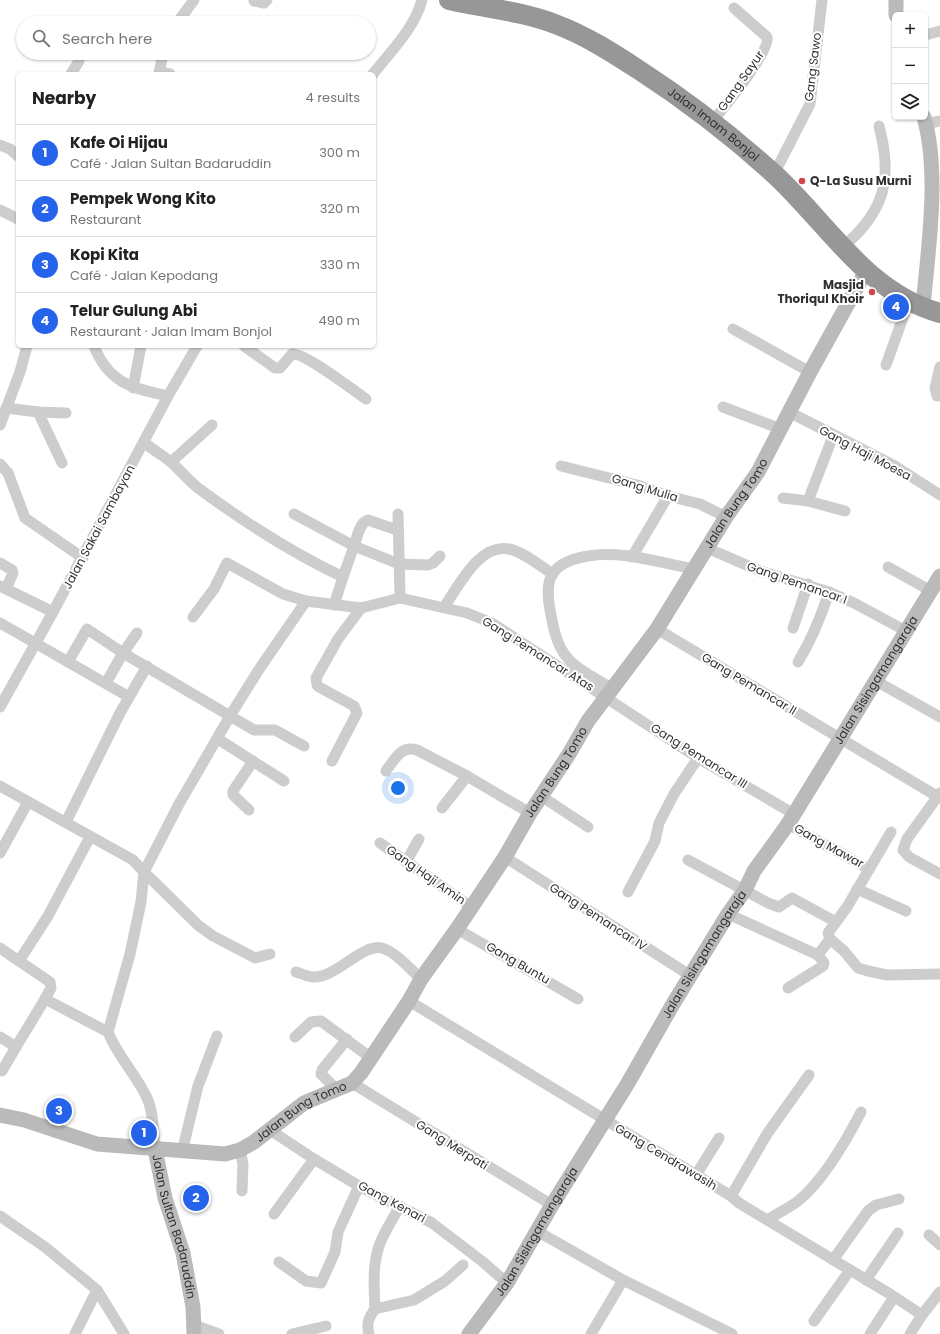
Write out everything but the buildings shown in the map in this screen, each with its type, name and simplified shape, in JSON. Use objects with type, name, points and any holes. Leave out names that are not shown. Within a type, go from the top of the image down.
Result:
[{"type":"highway","name":"Jalan Imam Bonjol","points":[[449,0],[499,5],[554,24],[585,37],[663,86],[712,121],[774,174],[866,271],[888,289],[924,307]]},
{"type":"street","points":[[182,16],[194,0]]},
{"type":"street","points":[[254,1],[264,3],[267,0]]},
{"type":"street","points":[[375,72],[405,34],[420,8],[422,0]]},
{"type":"street","name":"Gang Sawo","points":[[774,174],[810,104],[822,0]]},
{"type":"street","points":[[896,0],[896,12]]},
{"type":"street","name":"Gang Sayur","points":[[712,121],[756,65],[768,39],[734,8]]},
{"type":"street","points":[[928,34],[940,31]]},
{"type":"street","points":[[72,72],[79,60]]},
{"type":"street","points":[[163,60],[163,72]]},
{"type":"street","points":[[886,365],[924,307],[931,203],[930,121]]},
{"type":"street","points":[[843,248],[860,231],[879,204],[887,169],[879,126]]},
{"type":"street","points":[[0,145],[16,155]]},
{"type":"street","points":[[0,210],[16,218]]},
{"type":"street","name":"Jalan Bung Tomo","points":[[0,1115],[24,1120],[98,1144],[182,1152],[224,1154],[240,1150],[270,1130],[289,1113],[304,1103],[352,1083],[372,1058],[409,1001],[421,978],[457,929],[505,857],[530,813],[608,692],[657,629],[726,517],[758,472],[810,372],[866,271]]},
{"type":"street","points":[[733,329],[810,372]]},
{"type":"street","points":[[0,425],[20,372],[26,348]]},
{"type":"street","points":[[95,348],[106,368],[115,377],[133,388],[168,396]]},
{"type":"street","points":[[133,388],[141,348]]},
{"type":"street","name":"Jalan Sakai Sambayan","points":[[0,707],[83,558],[145,443],[168,396],[196,348]]},
{"type":"street","points":[[247,348],[275,368],[280,368],[292,354],[310,360],[366,399]]},
{"type":"street","points":[[937,396],[935,384],[940,367]]},
{"type":"street","points":[[723,407],[781,429]]},
{"type":"street","points":[[6,408],[38,412],[66,413]]},
{"type":"street","points":[[38,412],[62,463]]},
{"type":"street","name":"Gang Haji Moesa","points":[[789,412],[833,436],[895,466],[940,494]]},
{"type":"street","points":[[171,462],[212,425]]},
{"type":"street","points":[[808,501],[833,436]]},
{"type":"street","points":[[145,443],[171,462],[185,477],[199,488],[279,544],[307,560],[343,577]]},
{"type":"street","points":[[0,464],[8,473],[25,518],[83,558]]},
{"type":"street","name":"Gang Mulia","points":[[561,466],[631,483],[668,496],[700,504],[726,517]]},
{"type":"street","points":[[632,557],[668,496]]},
{"type":"street","points":[[783,498],[808,501],[845,511]]},
{"type":"street","points":[[294,514],[354,546],[399,564],[428,565],[433,563],[440,556]]},
{"type":"street","points":[[192,617],[214,589],[227,563],[284,594],[306,601],[361,608],[400,598],[397,530],[398,514]]},
{"type":"street","points":[[334,605],[362,524],[368,520],[397,530]]},
{"type":"street","name":"Gang Pemancar I","points":[[707,548],[749,566],[829,592],[854,603],[906,632]]},
{"type":"street","points":[[444,607],[471,568],[489,551],[497,549],[510,549],[553,574]]},
{"type":"street","points":[[608,692],[571,662],[556,640],[547,588],[553,574],[560,566],[587,556],[602,554],[632,557],[694,569]]},
{"type":"street","points":[[0,563],[12,570],[13,573],[3,587],[53,612]]},
{"type":"street","points":[[888,567],[931,591]]},
{"type":"street","name":"Jalan Sisingamangaraja","points":[[469,1334],[507,1283],[552,1205],[744,890],[754,871],[791,819],[940,576]]},
{"type":"street","points":[[793,628],[808,584]]},
{"type":"street","points":[[798,662],[816,629],[829,592]]},
{"type":"street","name":"Gang Pemancar Atas","points":[[400,598],[467,613],[492,623],[608,692]]},
{"type":"street","points":[[45,999],[108,1032],[130,954],[141,902],[144,872],[179,804],[230,716],[258,671],[306,601]]},
{"type":"street","points":[[332,761],[357,712],[357,709],[319,688],[316,678],[338,639],[361,608]]},
{"type":"street","points":[[0,623],[36,642],[124,694]]},
{"type":"street","points":[[68,662],[87,629],[123,653],[254,730],[276,730],[304,746]]},
{"type":"street","name":"Gang Pemancar II","points":[[657,629],[840,739],[939,796]]},
{"type":"street","points":[[106,683],[123,653],[137,633]]},
{"type":"street","points":[[66,822],[147,666]]},
{"type":"street","points":[[876,681],[940,717]]},
{"type":"street","name":"Gang Pemancar III","points":[[608,692],[698,758],[791,819]]},
{"type":"street","points":[[218,739],[284,781]]},
{"type":"street","points":[[386,771],[401,751],[409,748],[417,750],[467,776],[530,813]]},
{"type":"street","points":[[628,892],[655,841],[659,823],[674,794],[698,758]]},
{"type":"street","points":[[249,810],[233,795],[233,791],[253,761]]},
{"type":"street","points":[[442,808],[467,776]]},
{"type":"street","points":[[0,786],[133,860],[199,926],[213,936],[255,958],[270,954]]},
{"type":"street","points":[[541,796],[588,827]]},
{"type":"street","points":[[939,796],[907,839],[903,850],[909,857],[940,874]]},
{"type":"street","points":[[0,853],[28,802]]},
{"type":"street","name":"Gang Mawar","points":[[791,819],[869,869]]},
{"type":"street","points":[[891,832],[857,889],[828,933],[830,939],[844,951],[858,968],[887,975],[940,974]]},
{"type":"street","points":[[19,961],[48,916],[90,837]]},
{"type":"street","points":[[406,862],[419,839]]},
{"type":"street","name":"Gang Haji Amin","points":[[380,843],[471,907]]},
{"type":"street","name":"Gang Pemancar IV","points":[[505,857],[691,976]]},
{"type":"street","points":[[688,860],[779,907],[785,905],[790,899],[795,899],[836,922]]},
{"type":"street","points":[[857,889],[906,911]]},
{"type":"street","points":[[728,914],[818,955],[824,963],[823,966],[788,988]]},
{"type":"street","name":"Gang Buntu","points":[[457,929],[578,999]]},
{"type":"street","points":[[818,955],[830,939]]},
{"type":"street","points":[[0,948],[50,982],[51,988],[2,1072]]},
{"type":"street","points":[[296,972],[314,977],[321,976],[371,948],[382,948],[400,960],[421,978]]},
{"type":"street","name":"Gang Cendrawasih","points":[[409,1001],[731,1196],[739,1203],[922,1315]]},
{"type":"street","points":[[295,1037],[311,1022],[321,1021],[372,1058]]},
{"type":"street","name":"Jalan Sultan Badaruddin","points":[[108,1032],[118,1053],[146,1095],[152,1112],[155,1149],[165,1198],[183,1253],[192,1307],[194,1330]]},
{"type":"street","points":[[182,1152],[198,1086],[217,1036]]},
{"type":"street","points":[[0,1037],[16,1047]]},
{"type":"street","points":[[337,1090],[321,1074],[322,1070],[347,1039]]},
{"type":"street","points":[[731,1196],[767,1134],[809,1075]]},
{"type":"street","name":"Gang Merpati","points":[[352,1083],[552,1205]]},
{"type":"street","points":[[769,1220],[799,1200],[833,1161],[861,1112]]},
{"type":"street","name":"Gang Kenari","points":[[270,1130],[359,1186],[432,1223],[483,1262],[507,1283]]},
{"type":"street","points":[[696,1175],[719,1138]]},
{"type":"street","points":[[240,1150],[244,1164],[242,1192]]},
{"type":"street","points":[[274,1214],[314,1159]]},
{"type":"street","points":[[279,1262],[306,1280],[321,1283],[335,1252],[338,1232],[359,1186]]},
{"type":"street","points":[[833,1260],[868,1211],[876,1205],[899,1199]]},
{"type":"street","points":[[369,1334],[367,1328],[369,1317],[375,1309],[374,1289],[376,1255],[380,1241],[400,1206]]},
{"type":"street","points":[[0,1216],[45,1247],[97,1290],[124,1334]]},
{"type":"street","points":[[537,1231],[622,1280],[732,1334]]},
{"type":"street","points":[[866,1280],[898,1233]]},
{"type":"street","points":[[929,1235],[940,1246]]},
{"type":"street","points":[[375,1309],[414,1300],[444,1281],[463,1265]]},
{"type":"street","points":[[814,1321],[850,1270]]},
{"type":"street","points":[[591,1334],[622,1280]]},
{"type":"street","points":[[75,1334],[97,1290]]},
{"type":"street","points":[[910,1334],[922,1315],[940,1292]]},
{"type":"street","points":[[870,1334],[894,1297]]},
{"type":"street","points":[[292,1334],[326,1326]]},
{"type":"street","points":[[194,1330],[219,1334]]},
{"type":"place","name":"Q-La Susu Murni","points":[[802,181]]},
{"type":"place","name":"Masjid Thoriqul Khoir","points":[[872,292]]},
{"type":"place","name":"Telur Gulung Abi","points":[[896,307]]},
{"type":"place","name":"Kopi Kita","points":[[59,1111]]},
{"type":"place","name":"Kafe Oi Hijau","points":[[144,1133]]},
{"type":"place","name":"Pempek Wong Kito","points":[[196,1198]]}]
